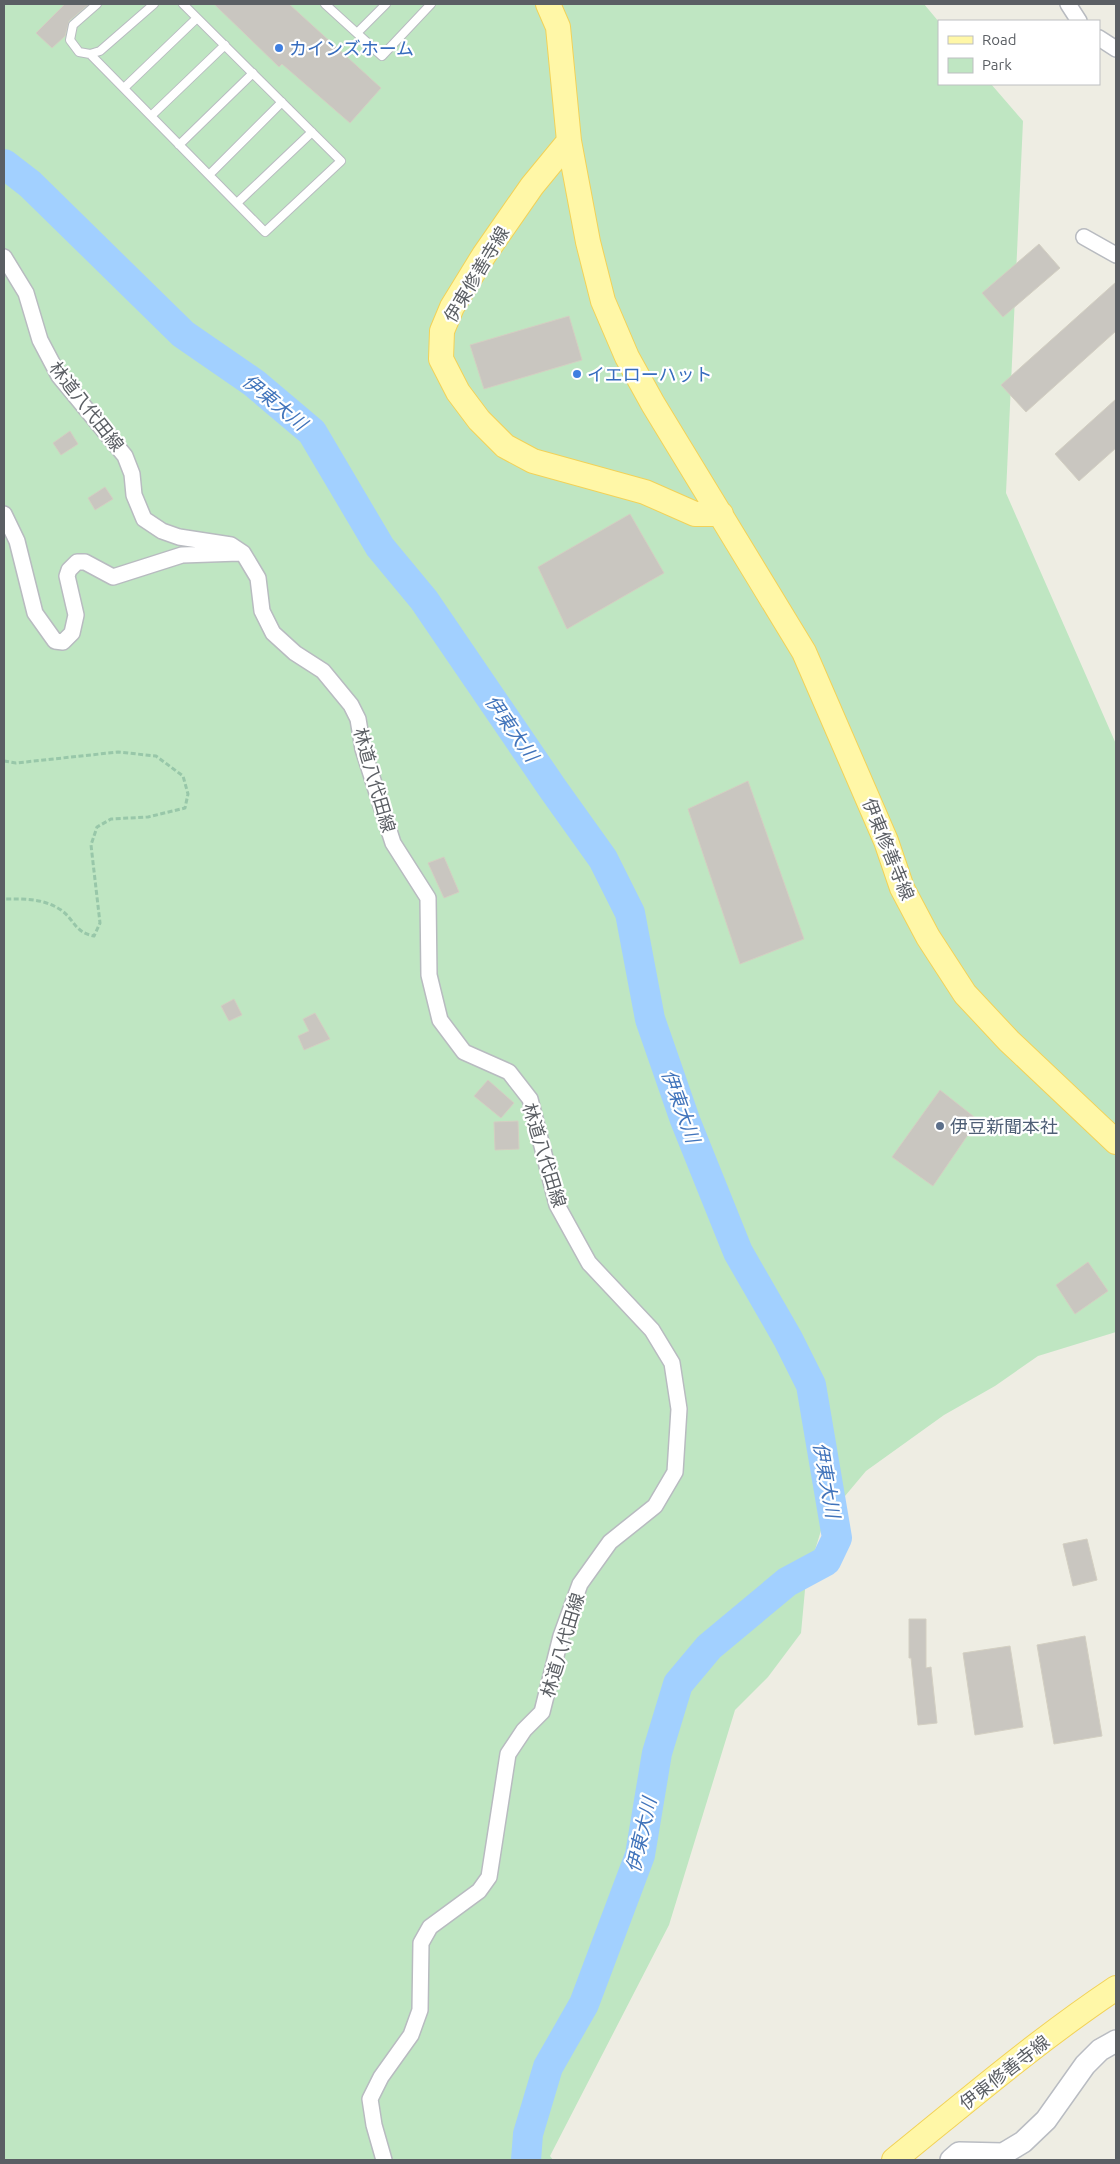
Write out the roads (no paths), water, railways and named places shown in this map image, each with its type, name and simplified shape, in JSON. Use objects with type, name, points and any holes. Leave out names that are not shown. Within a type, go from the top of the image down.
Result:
[{"type":"main road","name":"伊東修善寺線","points":[[548,4],[558,27],[569,141],[588,242],[603,301],[627,357],[653,404],[804,652],[875,815],[902,888],[928,937],[965,994],[1009,1041],[1116,1142]]},
{"type":"main road","name":"伊東修善寺線","points":[[569,141],[532,186],[484,255],[452,307],[442,331],[441,359],[463,399],[479,420],[505,446],[533,461],[645,492],[695,514],[721,514]]},
{"type":"main road","name":"伊東修善寺線","points":[[894,2160],[974,2094],[1116,1988]]},
{"type":"street","points":[[1068,4],[1078,20]]},
{"type":"street","points":[[1100,39],[1116,49]]},
{"type":"street","points":[[1084,237],[1116,255]]},
{"type":"street","name":"林道八代田線","points":[[4,257],[26,293],[40,340],[59,376],[125,456],[132,474],[134,495],[144,519],[162,531],[179,537],[231,546],[243,552],[258,578],[262,611],[273,633],[295,653],[323,671],[343,693],[358,719],[363,749],[393,843],[428,898],[429,975],[440,1020],[464,1052],[509,1072],[530,1099],[557,1205],[589,1263],[652,1330],[672,1363],[679,1409],[675,1472],[655,1506],[610,1542],[580,1584],[560,1636],[542,1712],[524,1730],[508,1754],[489,1876],[479,1891],[430,1927],[421,1943],[420,2010],[411,2035],[381,2077],[370,2099],[374,2125],[384,2160]]},
{"type":"street","points":[[4,514],[17,541],[35,613],[55,642],[63,642],[72,633],[76,615],[67,576],[69,570],[77,562],[85,562],[112,577],[182,555],[243,552]]},
{"type":"street","points":[[951,2160],[959,2153],[1003,2154],[1023,2142],[1046,2120],[1085,2065],[1100,2050],[1116,2041]]},
{"type":"lane","points":[[97,4],[73,25],[70,40],[79,52],[90,54],[100,51],[154,4]]},
{"type":"lane","points":[[90,54],[265,232],[341,161],[183,4]]},
{"type":"lane","points":[[326,4],[382,56],[431,4]]},
{"type":"lane","points":[[357,33],[386,4]]},
{"type":"lane","points":[[124,88],[198,18]]},
{"type":"lane","points":[[150,116],[225,45]]},
{"type":"lane","points":[[179,145],[253,73]]},
{"type":"lane","points":[[209,175],[282,102]]},
{"type":"lane","points":[[237,203],[312,132]]},
{"type":"waterway","name":"伊東大川","points":[[4,164],[30,184],[183,334],[254,383],[312,432],[380,547],[424,600],[603,859],[630,913],[650,1019],[685,1120],[738,1252],[788,1339],[811,1385],[837,1538],[826,1561],[787,1582],[709,1647],[678,1684],[657,1753],[640,1855],[584,2004],[548,2067],[528,2134],[526,2160]]},
{"type":"place","name":"カインズホーム","points":[[279,48]]},
{"type":"place","name":"イエローハット","points":[[577,374]]},
{"type":"place","name":"伊豆新聞本社","points":[[940,1126]]}]
